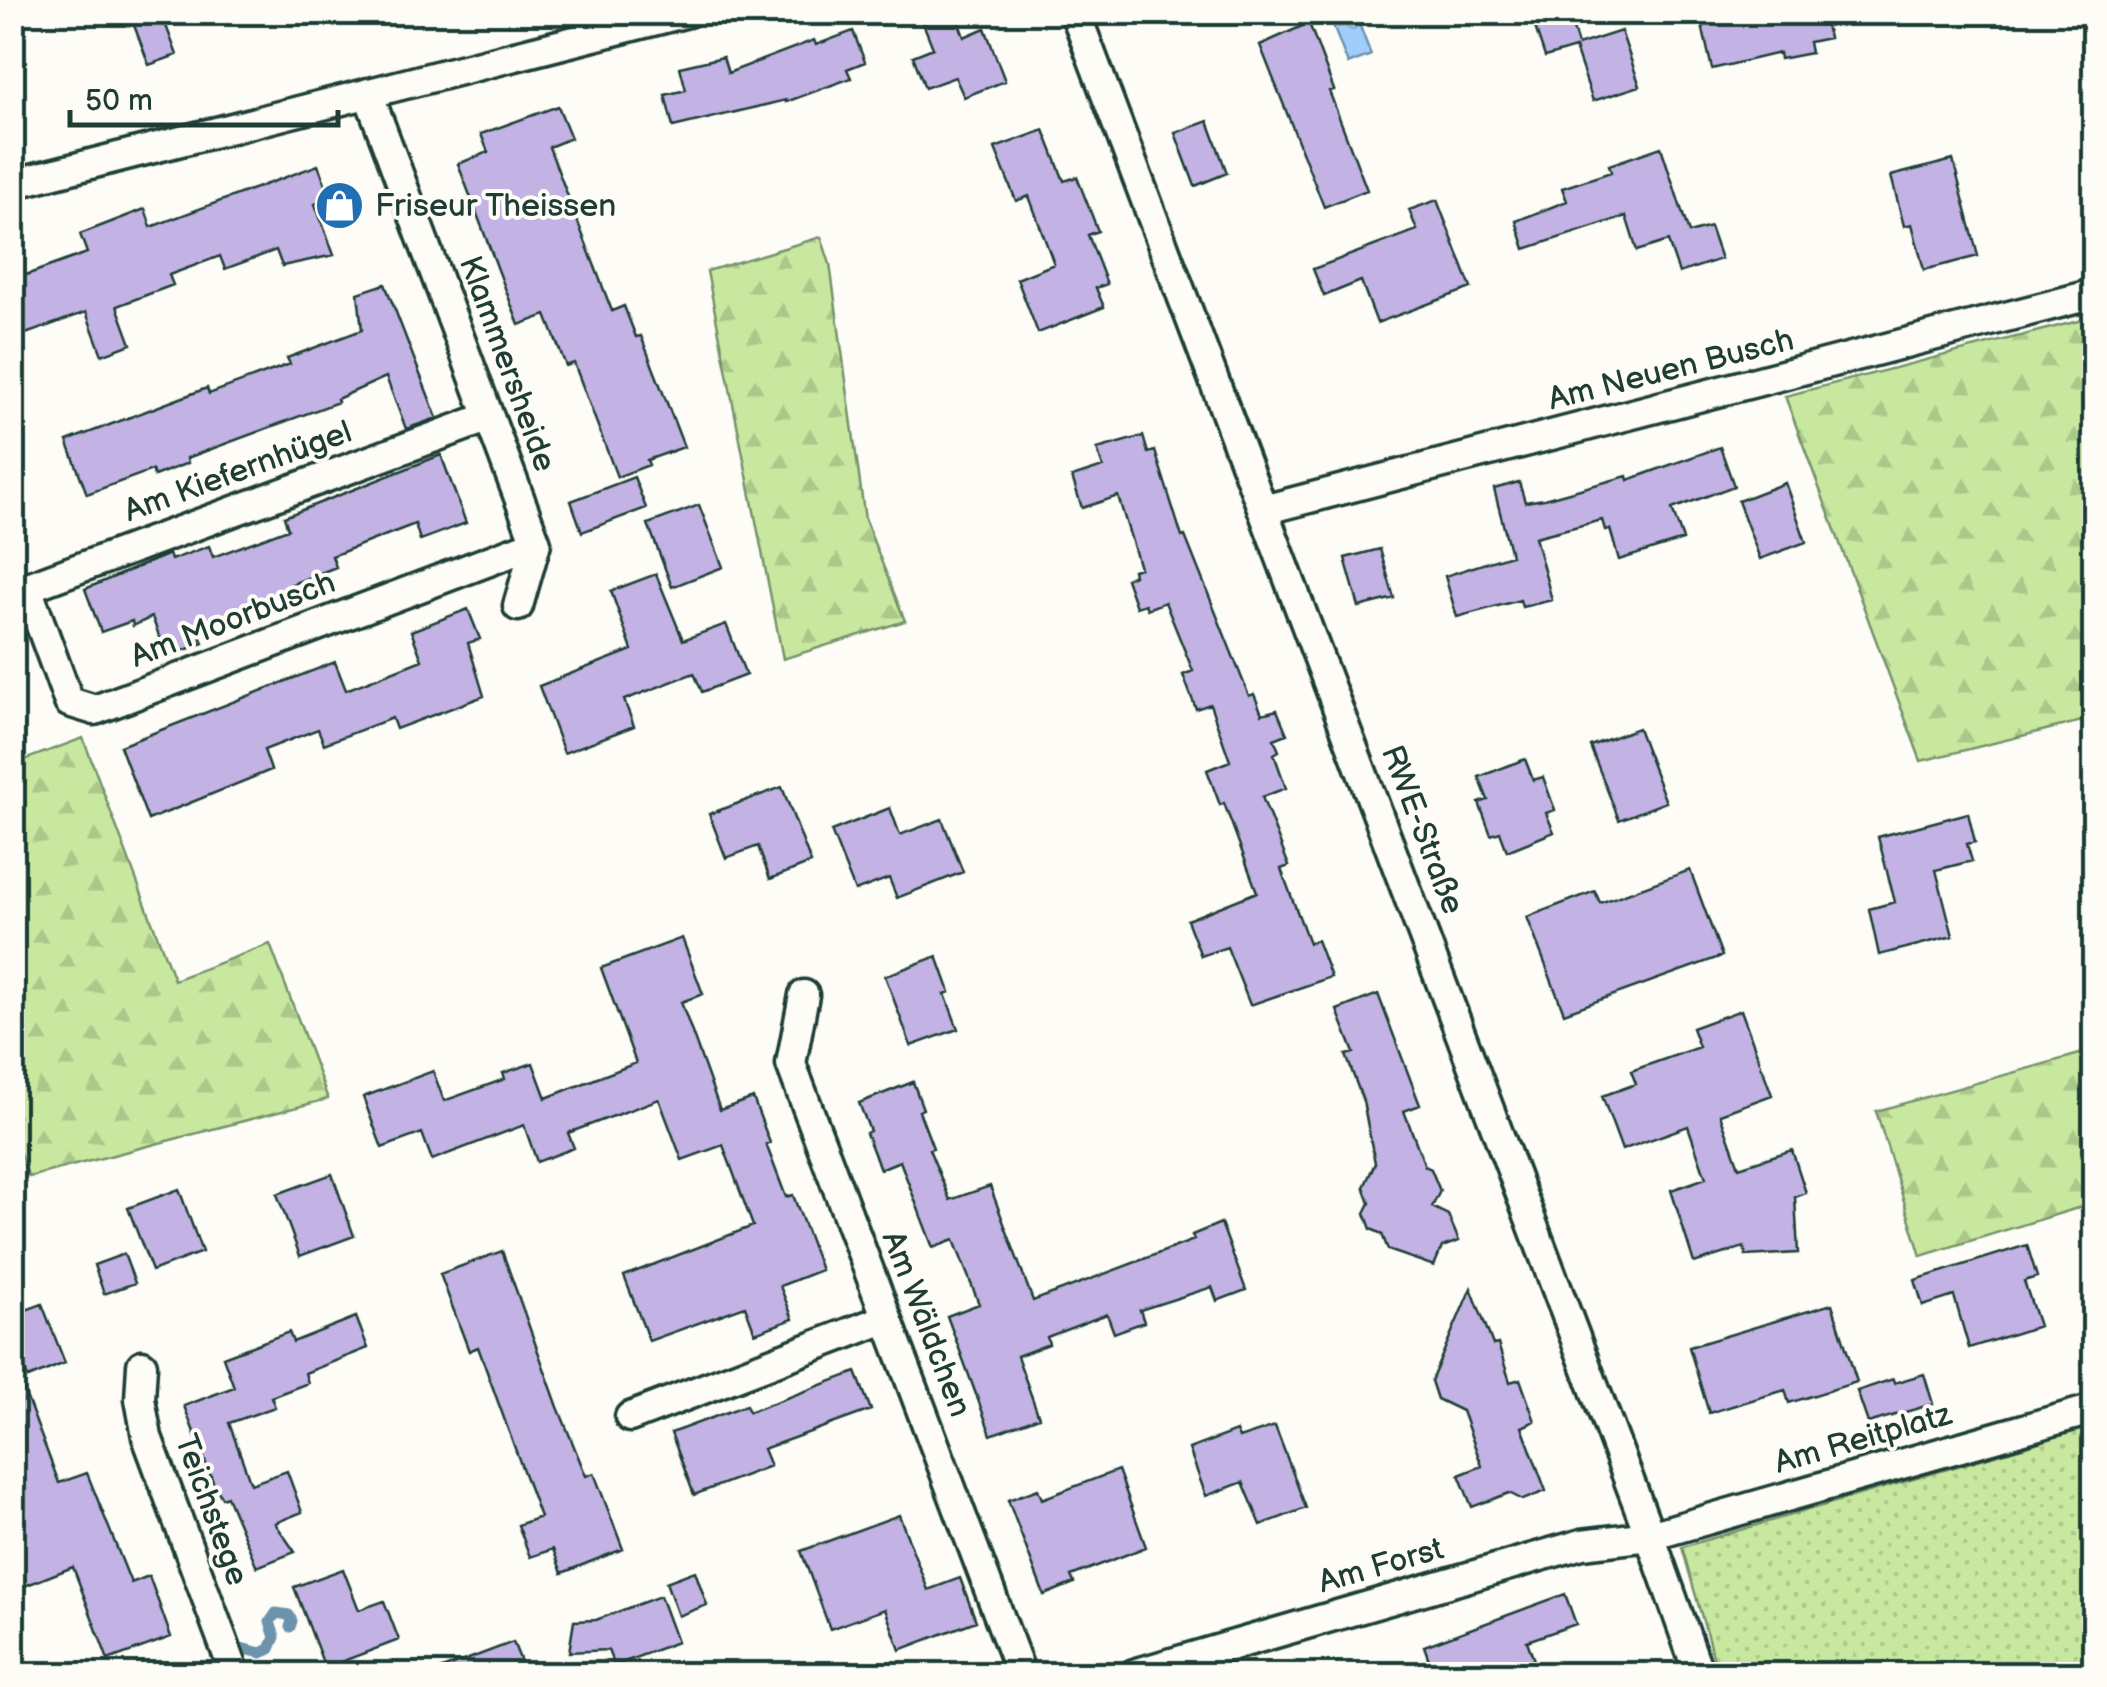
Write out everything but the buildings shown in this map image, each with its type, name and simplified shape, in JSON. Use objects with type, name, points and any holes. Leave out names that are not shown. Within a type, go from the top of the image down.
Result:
[{"type":"street","points":[[12,184],[688,12]]},
{"type":"street","name":"RWE-Straße","points":[[1075,12],[1699,1674]]},
{"type":"street","name":"Klammersheide","points":[[368,93],[536,543]]},
{"type":"street","name":"Am Neuen Busch","points":[[1264,510],[2094,294]]},
{"type":"street","name":"Am Kiefernhügel","points":[[20,590],[489,417]]},
{"type":"street","points":[[518,606],[536,543]]},
{"type":"street","name":"Am Moorbusch","points":[[20,590],[68,702],[95,710],[536,543]]},
{"type":"street","name":"Am Wäldchen","points":[[804,995],[791,1064],[1021,1674]]},
{"type":"street","points":[[630,1417],[885,1319]]},
{"type":"street","name":"Teichstege","points":[[142,1365],[140,1399],[147,1436],[235,1674]]},
{"type":"street","name":"Am Reitplatz","points":[[1650,1536],[2094,1409]]},
{"type":"street","name":"Am Forst","points":[[1134,1674],[1582,1544],[1650,1536]]},
{"type":"green space","points":[[821,237],[830,264],[865,520],[905,621],[783,659],[707,271]]},
{"type":"green space","points":[[2094,317],[2094,718],[1921,761],[1785,396]]},
{"type":"green space","points":[[83,738],[174,980],[270,944],[328,1099],[29,1177],[12,1134],[13,764]]},
{"type":"green space","points":[[2094,1050],[2094,1203],[1921,1256],[1876,1111]]},
{"type":"green space","points":[[2094,1426],[2094,1674],[1718,1674],[1682,1547]]},
{"type":"water","points":[[1355,13],[1371,55],[1348,64],[1330,18]]},
{"type":"waterway","points":[[241,1648],[261,1653],[270,1649],[275,1637],[270,1622],[276,1613],[289,1615],[290,1627]]},
{"type":"place","name":"Friseur Theissen","points":[[340,206]]}]
